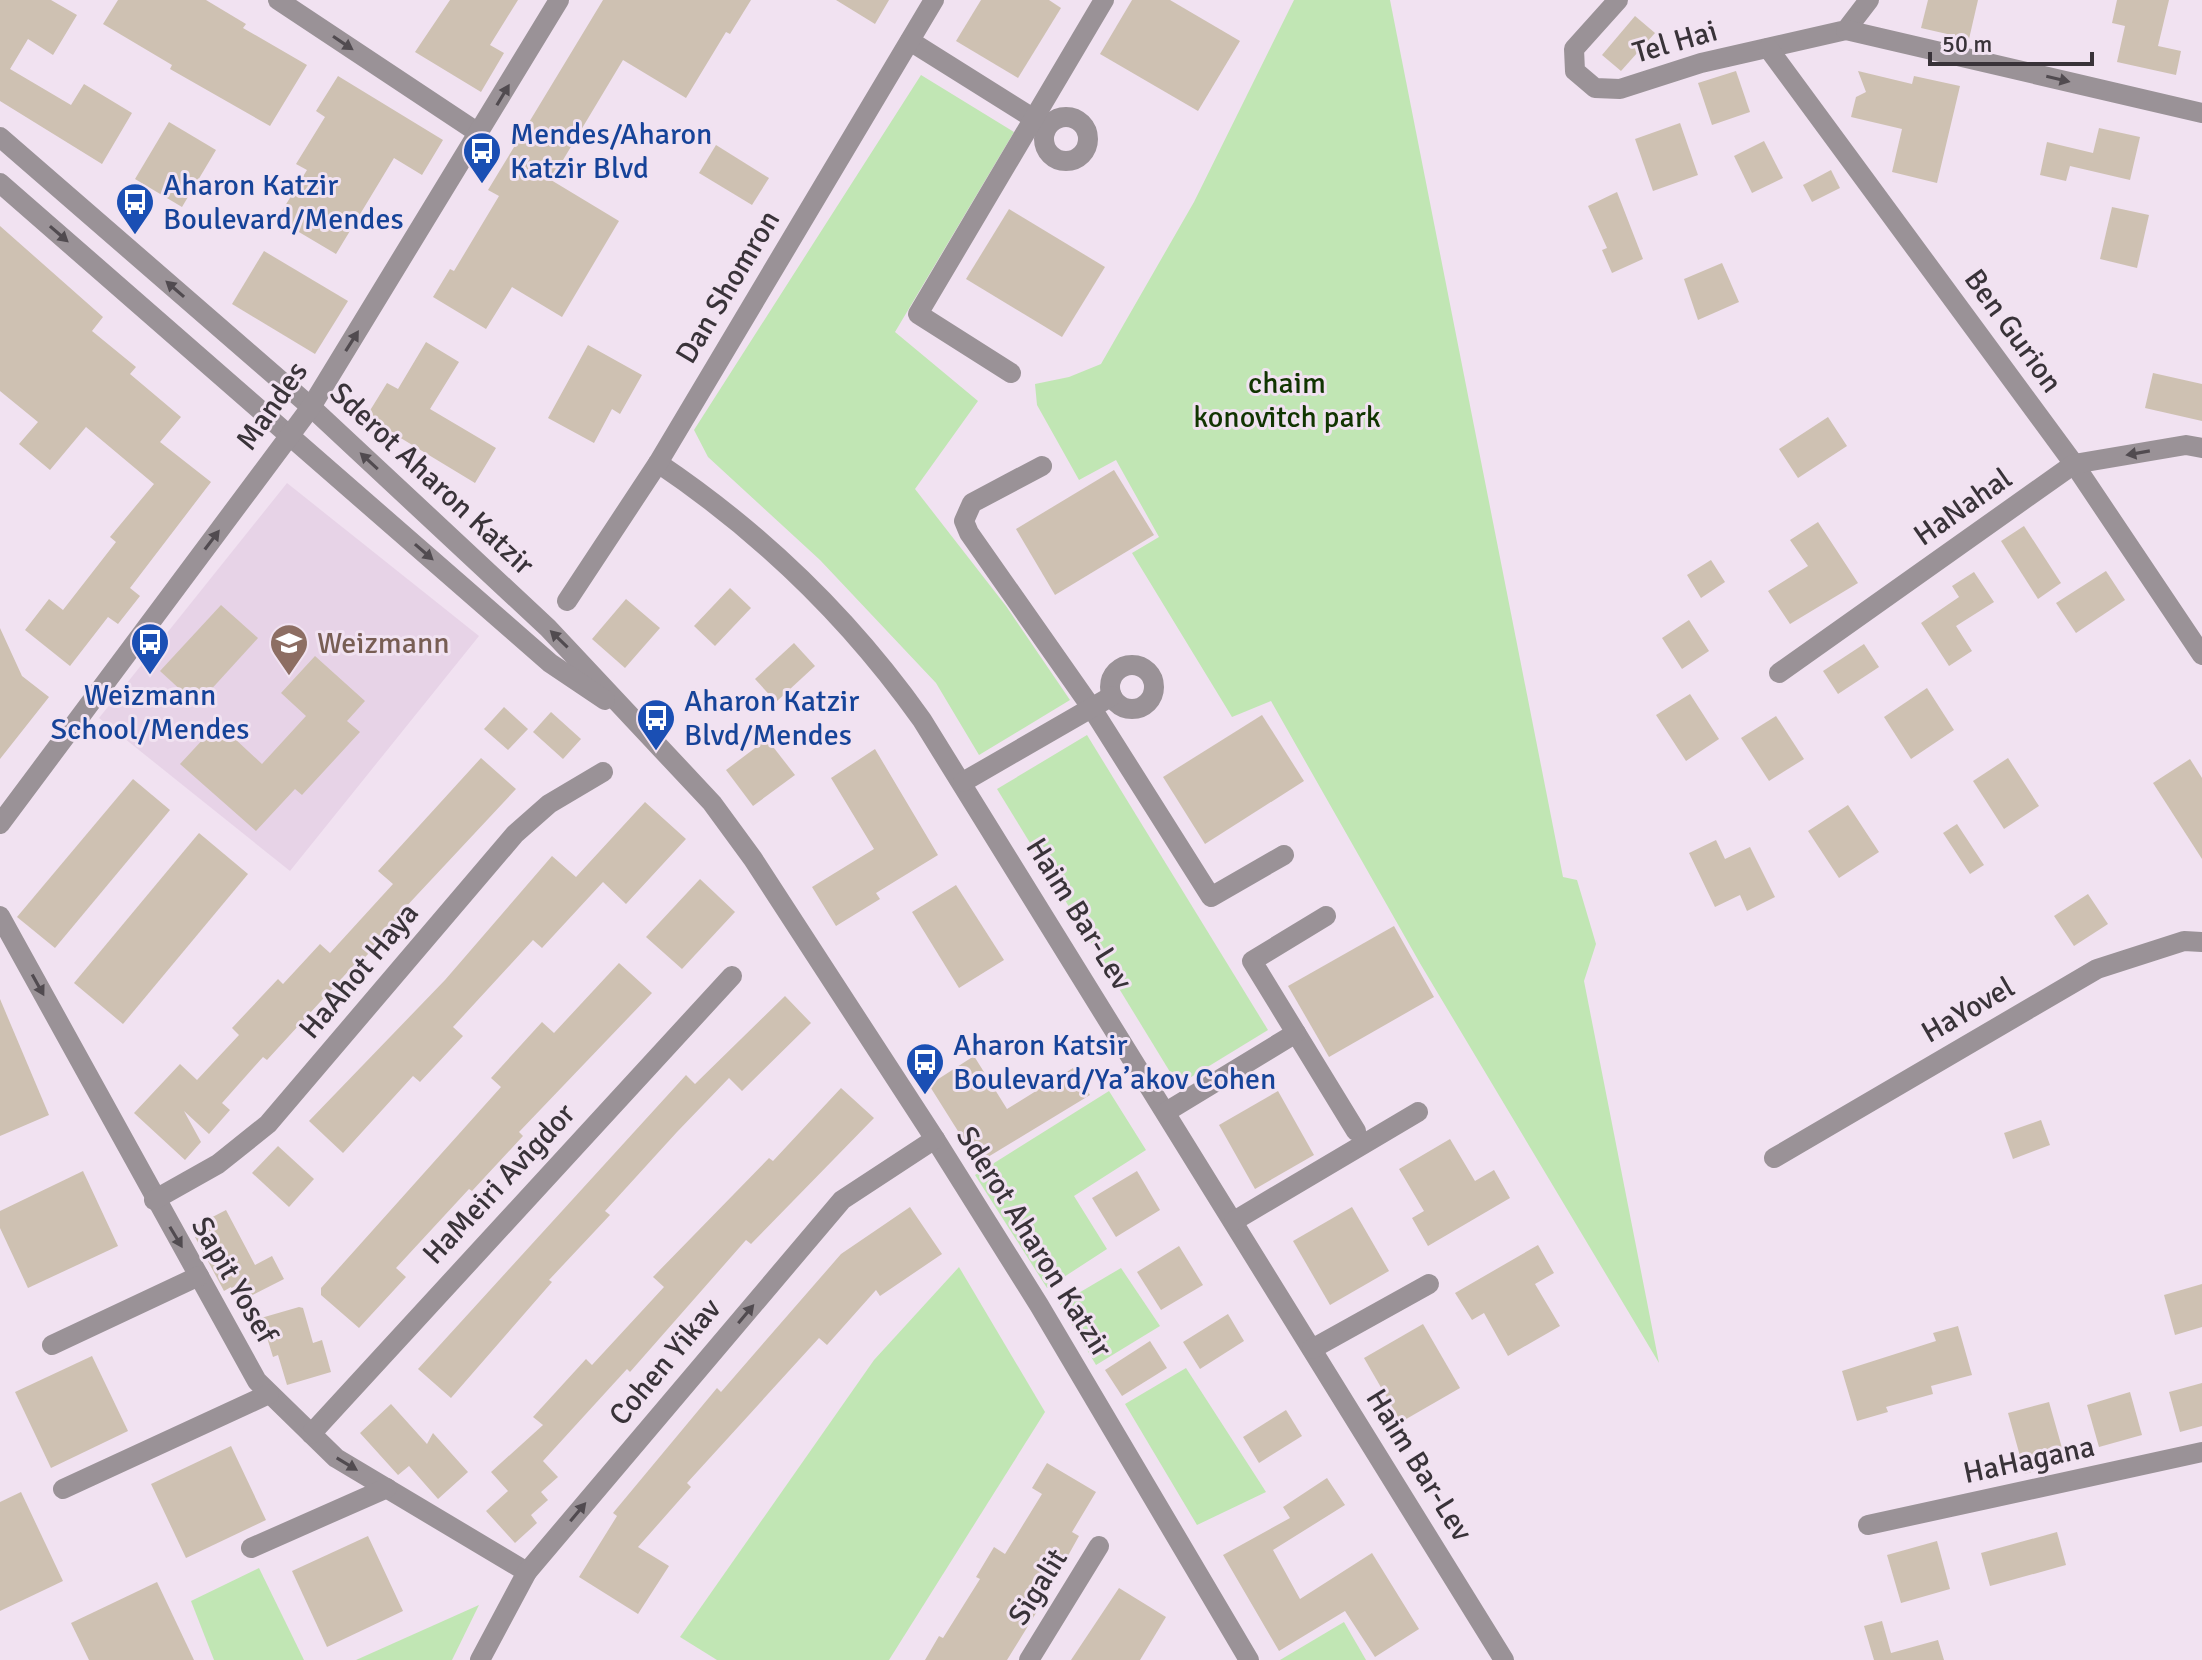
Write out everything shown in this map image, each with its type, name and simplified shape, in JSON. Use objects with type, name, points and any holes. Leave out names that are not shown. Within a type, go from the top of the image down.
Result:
[{"type":"street","points":[[278,0],[480,134]]},
{"type":"street","name":"Mandes","points":[[0,824],[311,407],[559,0]]},
{"type":"street","name":"Dan Shomron","points":[[567,601],[658,463],[934,0]]},
{"type":"street","points":[[1011,373],[918,314],[1040,123],[1104,0]]},
{"type":"street","name":"Tel Hai","points":[[1618,0],[1574,49],[1575,71],[1595,88],[1620,89],[1701,63],[1846,30]]},
{"type":"street","points":[[1869,0],[1846,30],[2202,113]]},
{"type":"street","points":[[910,41],[1040,123]]},
{"type":"street","name":"Ben Gurion","points":[[1768,48],[2074,464],[2202,655]]},
{"type":"street","name":"Sderot Aharon Katzir","points":[[0,137],[311,407],[567,645],[630,718],[712,803],[745,847],[935,1139],[1039,1305],[1249,1660]]},
{"type":"street","name":"Sderot Aharon Katzir","points":[[0,183],[550,663],[630,718]]},
{"type":"street","name":"HaNahal","points":[[1779,673],[2074,464],[2186,445],[2202,448]]},
{"type":"street","name":"Haim Bar-Lev","points":[[658,463],[734,517],[832,608],[888,672],[963,782],[1504,1660]]},
{"type":"street","points":[[1042,466],[972,503],[964,521],[979,548],[1091,707],[1211,897],[1284,855]]},
{"type":"street","points":[[963,782],[1112,696]]},
{"type":"street","name":"HaAhot Haya","points":[[154,1200],[247,1144],[515,834],[549,804],[603,772]]},
{"type":"street","name":"Sapit Yosef","points":[[0,916],[154,1200],[257,1381],[336,1458],[527,1572]]},
{"type":"street","points":[[1326,916],[1252,961],[1356,1131]]},
{"type":"street","name":"HaYovel","points":[[1774,1158],[2097,969],[2184,941],[2202,942]]},
{"type":"street","name":"HaMeiri Avigdor","points":[[311,1434],[732,976]]},
{"type":"street","points":[[1166,1112],[1296,1033]]},
{"type":"street","points":[[1234,1221],[1418,1112]]},
{"type":"street","name":"Cohen Yikav","points":[[480,1660],[527,1572],[842,1200],[935,1139]]},
{"type":"street","points":[[52,1345],[199,1276]]},
{"type":"street","points":[[1312,1349],[1429,1284]]},
{"type":"street","points":[[63,1489],[269,1394]]},
{"type":"street","name":"HaHagana","points":[[1868,1525],[2202,1452]]},
{"type":"street","points":[[251,1548],[387,1488]]},
{"type":"street","name":"Sigalit","points":[[1029,1660],[1099,1546]]},
{"type":"shaded area","name":"Weizmann","points":[[287,483],[479,636],[290,871],[99,718]]},
{"type":"green space","name":"chaim konovitch park","points":[[1294,0],[1390,0],[1563,877],[1577,880],[1596,944],[1584,981],[1659,1363],[1421,965],[1271,701],[1232,717],[1132,553],[1159,537],[1116,460],[1079,480],[1037,405],[1035,384],[1069,377],[1101,364],[1194,202]]},
{"type":"green space","points":[[921,75],[1014,132],[895,332],[978,401],[915,489],[1006,606],[1070,700],[979,755],[936,683],[820,560],[708,457],[694,430]]},
{"type":"green space","points":[[1087,735],[1268,1030],[1178,1085],[997,789]]},
{"type":"green space","points":[[1109,1091],[1146,1150],[1074,1196],[1107,1249],[1047,1288],[975,1175]]},
{"type":"green space","points":[[959,1267],[1045,1412],[889,1660],[717,1660],[680,1637],[874,1360]]},
{"type":"green space","points":[[1121,1268],[1160,1326],[1096,1365],[1060,1304]]},
{"type":"green space","points":[[1186,1368],[1266,1492],[1197,1525],[1125,1404]]},
{"type":"green space","points":[[259,1568],[304,1660],[214,1660],[191,1601]]},
{"type":"green space","points":[[479,1605],[452,1660],[356,1660]]},
{"type":"green space","points":[[1344,1622],[1366,1660],[1280,1660]]},
{"type":"building","points":[[0,0],[51,0],[77,15],[53,55],[28,39],[10,69],[71,105],[84,84],[132,113],[102,164],[0,101]]},
{"type":"building","points":[[118,0],[206,0],[246,24],[243,28],[307,65],[270,126],[170,69],[172,65],[103,24]]},
{"type":"building","points":[[450,0],[518,0],[490,45],[504,53],[481,92],[415,52]]},
{"type":"building","points":[[603,0],[751,0],[730,34],[726,32],[686,98],[623,60],[551,180],[619,221],[562,317],[512,287],[486,329],[433,297],[450,269],[454,271],[499,196],[488,190]]},
{"type":"building","points":[[836,0],[889,0],[875,24]]},
{"type":"building","points":[[981,0],[1049,0],[1061,8],[1018,78],[956,41]]},
{"type":"building","points":[[1132,0],[1170,0],[1240,41],[1198,111],[1100,54]]},
{"type":"building","points":[[1928,0],[1978,0],[1969,39],[1921,28]]},
{"type":"building","points":[[2117,0],[2169,0],[2158,46],[2181,51],[2176,75],[2117,62],[2125,26],[2112,23]]},
{"type":"building","points":[[1635,16],[1655,33],[1621,71],[1602,55]]},
{"type":"building","points":[[1736,71],[1750,112],[1712,125],[1698,83]]},
{"type":"building","points":[[1858,71],[1912,84],[1914,76],[1960,86],[1937,183],[1892,172],[1902,129],[1851,117],[1856,97],[1866,92]]},
{"type":"building","points":[[338,76],[443,140],[422,175],[394,158],[336,254],[277,219],[307,170],[296,164],[325,117],[316,111]]},
{"type":"building","points":[[169,122],[216,150],[182,207],[135,179]]},
{"type":"building","points":[[1680,123],[1698,175],[1653,191],[1635,139]]},
{"type":"building","points":[[2099,128],[2140,137],[2130,180],[2070,166],[2066,181],[2040,175],[2047,142],[2093,153]]},
{"type":"building","points":[[1764,141],[1783,178],[1752,193],[1734,156]]},
{"type":"building","points":[[716,145],[769,178],[752,205],[699,173]]},
{"type":"building","points":[[1831,170],[1840,188],[1812,202],[1803,185]]},
{"type":"building","points":[[1617,192],[1643,259],[1612,273],[1602,250],[1607,248],[1588,206]]},
{"type":"building","points":[[2112,207],[2149,215],[2137,268],[2100,259]]},
{"type":"building","points":[[1009,209],[1105,267],[1062,337],[966,279]]},
{"type":"building","points":[[0,226],[103,317],[92,331],[136,367],[130,374],[181,417],[160,442],[211,482],[130,588],[140,596],[118,624],[108,617],[70,666],[25,630],[49,599],[63,610],[116,542],[110,537],[154,484],[86,427],[50,470],[19,444],[38,422],[0,391]]},
{"type":"building","points":[[264,251],[348,301],[315,354],[232,304]]},
{"type":"building","points":[[1722,263],[1739,302],[1698,320],[1684,279]]},
{"type":"building","points":[[426,342],[459,362],[430,409],[496,448],[475,483],[366,417],[387,383],[398,389]]},
{"type":"building","points":[[588,345],[642,375],[620,414],[612,409],[594,443],[548,418]]},
{"type":"building","points":[[2153,373],[2202,384],[2202,421],[2145,408]]},
{"type":"building","points":[[1828,417],[1847,446],[1798,478],[1779,449]]},
{"type":"building","points":[[1114,470],[1154,535],[1055,595],[1016,529]]},
{"type":"building","points":[[1818,522],[1858,583],[1790,624],[1768,591],[1808,566],[1790,540]]},
{"type":"building","points":[[2024,526],[2061,583],[2038,599],[2001,541]]},
{"type":"building","points":[[1711,560],[1725,582],[1701,598],[1687,575]]},
{"type":"building","points":[[2106,571],[2125,600],[2076,633],[2056,603]]},
{"type":"building","points":[[1974,572],[1994,602],[1956,626],[1972,651],[1949,666],[1921,623],[1959,597],[1952,586]]},
{"type":"building","points":[[730,588],[751,608],[715,646],[694,626]]},
{"type":"building","points":[[626,599],[660,628],[625,668],[592,639]]},
{"type":"building","points":[[221,605],[258,638],[197,705],[160,671]]},
{"type":"building","points":[[1689,620],[1709,651],[1682,669],[1662,638]]},
{"type":"building","points":[[0,628],[22,676],[49,697],[0,759]]},
{"type":"building","points":[[794,643],[815,666],[776,702],[755,679]]},
{"type":"building","points":[[1864,644],[1879,667],[1838,694],[1823,671]]},
{"type":"building","points":[[315,656],[365,701],[347,721],[360,732],[302,795],[295,789],[256,831],[180,764],[218,723],[262,764],[306,716],[281,693]]},
{"type":"building","points":[[1927,688],[1954,730],[1911,759],[1884,717]]},
{"type":"building","points":[[1690,694],[1719,739],[1686,761],[1656,715]]},
{"type":"building","points":[[504,707],[528,729],[508,750],[484,729]]},
{"type":"building","points":[[551,712],[581,739],[563,759],[533,732]]},
{"type":"building","points":[[1262,715],[1304,781],[1205,844],[1163,777]]},
{"type":"building","points":[[1776,716],[1804,759],[1769,781],[1741,738]]},
{"type":"building","points":[[767,739],[795,775],[753,806],[726,770]]},
{"type":"building","points":[[875,749],[938,855],[876,893],[880,899],[836,926],[812,887],[874,849],[831,778]]},
{"type":"building","points":[[481,758],[516,789],[402,911],[405,914],[356,967],[354,965],[267,1060],[263,1057],[222,1103],[230,1110],[209,1134],[184,1111],[201,1142],[185,1160],[134,1113],[180,1064],[197,1080],[239,1035],[232,1028],[278,979],[283,984],[320,944],[330,953],[393,884],[378,871]]},
{"type":"building","points":[[2008,758],[2039,806],[2004,829],[1973,781]]},
{"type":"building","points":[[2190,759],[2202,778],[2202,859],[2153,783]]},
{"type":"building","points":[[133,779],[170,810],[55,948],[17,917]]},
{"type":"building","points":[[645,802],[686,839],[626,904],[603,882],[542,948],[533,940],[453,1027],[463,1036],[420,1082],[413,1076],[343,1153],[309,1121],[445,980],[552,856],[576,877]]},
{"type":"building","points":[[1848,805],[1879,852],[1839,878],[1808,831]]},
{"type":"building","points":[[1957,824],[1984,865],[1970,874],[1943,833]]},
{"type":"building","points":[[199,833],[248,874],[123,1024],[74,983]]},
{"type":"building","points":[[1716,840],[1725,859],[1750,847],[1775,897],[1747,911],[1740,895],[1715,907],[1689,853]]},
{"type":"building","points":[[700,879],[735,912],[682,969],[646,937]]},
{"type":"building","points":[[956,885],[1004,960],[959,988],[912,912]]},
{"type":"building","points":[[2088,894],[2108,924],[2074,946],[2054,916]]},
{"type":"building","points":[[1394,926],[1434,997],[1329,1057],[1288,986]]},
{"type":"building","points":[[619,963],[652,993],[519,1132],[523,1136],[472,1191],[469,1189],[396,1268],[406,1277],[359,1328],[321,1295],[321,1288],[501,1087],[491,1078],[542,1022],[554,1033]]},
{"type":"building","points":[[785,996],[811,1023],[742,1091],[729,1078],[677,1132],[605,1211],[610,1215],[549,1280],[552,1282],[451,1398],[418,1369],[686,1075],[695,1084]]},
{"type":"building","points":[[0,999],[49,1115],[0,1136]]},
{"type":"building","points":[[974,1056],[1007,1109],[1073,1068],[1090,1095],[978,1163],[929,1085]]},
{"type":"building","points":[[841,1088],[874,1118],[751,1244],[746,1240],[630,1372],[627,1369],[543,1461],[558,1477],[541,1492],[548,1500],[531,1515],[537,1523],[515,1543],[486,1511],[508,1491],[491,1472],[543,1425],[533,1417],[586,1359],[592,1365],[664,1287],[653,1277],[769,1158],[773,1161]]},
{"type":"building","points":[[1278,1091],[1314,1155],[1255,1189],[1219,1125]]},
{"type":"building","points":[[2041,1120],[2050,1145],[2013,1159],[2004,1133]]},
{"type":"building","points":[[1450,1139],[1475,1181],[1494,1170],[1510,1198],[1428,1246],[1412,1218],[1424,1211],[1399,1169]]},
{"type":"building","points":[[278,1146],[314,1179],[289,1207],[252,1173]]},
{"type":"building","points":[[83,1171],[118,1246],[28,1288],[0,1228],[0,1211]]},
{"type":"building","points":[[1137,1171],[1160,1210],[1116,1237],[1092,1198]]},
{"type":"building","points":[[910,1207],[942,1254],[880,1296],[876,1290],[827,1345],[819,1338],[687,1483],[691,1487],[638,1547],[669,1566],[638,1614],[579,1577],[617,1516],[613,1513],[717,1388],[721,1392],[841,1254]]},
{"type":"building","points":[[1352,1207],[1389,1271],[1330,1305],[1293,1241]]},
{"type":"building","points":[[226,1210],[255,1265],[272,1256],[284,1279],[239,1302],[231,1287],[224,1291],[195,1237],[202,1233],[197,1225]]},
{"type":"building","points":[[1538,1245],[1554,1273],[1535,1284],[1560,1326],[1508,1356],[1484,1313],[1472,1320],[1455,1293]]},
{"type":"building","points":[[1179,1246],[1203,1285],[1161,1310],[1137,1272]]},
{"type":"building","points":[[2202,1284],[2202,1327],[2175,1335],[2164,1295]]},
{"type":"building","points":[[303,1308],[313,1343],[322,1340],[331,1372],[287,1385],[278,1355],[273,1357],[261,1318]]},
{"type":"building","points":[[1228,1314],[1244,1341],[1200,1369],[1183,1342]]},
{"type":"building","points":[[1423,1324],[1460,1388],[1401,1422],[1364,1358]]},
{"type":"building","points":[[1958,1326],[1972,1375],[1931,1386],[1933,1394],[1886,1407],[1888,1412],[1857,1421],[1842,1371],[1936,1341],[1933,1333]]},
{"type":"building","points":[[1150,1341],[1167,1368],[1122,1396],[1105,1370]]},
{"type":"building","points":[[92,1356],[128,1431],[51,1468],[15,1392]]},
{"type":"building","points":[[2202,1383],[2202,1426],[2180,1432],[2169,1392]]},
{"type":"building","points":[[2130,1392],[2142,1435],[2099,1447],[2087,1405]]},
{"type":"building","points":[[2049,1402],[2066,1462],[2025,1474],[2008,1413]]},
{"type":"building","points":[[391,1404],[427,1444],[433,1433],[468,1472],[438,1499],[409,1466],[398,1475],[360,1433]]},
{"type":"building","points":[[1286,1410],[1302,1436],[1259,1463],[1243,1437]]},
{"type":"building","points":[[231,1446],[266,1520],[186,1558],[151,1484]]},
{"type":"building","points":[[1047,1463],[1096,1492],[1072,1532],[1079,1536],[1007,1660],[925,1660],[939,1636],[943,1638],[980,1579],[976,1577],[994,1547],[1005,1554],[1042,1494],[1032,1488]]},
{"type":"building","points":[[1327,1478],[1345,1505],[1273,1550],[1300,1599],[1372,1553],[1419,1629],[1375,1657],[1345,1611],[1279,1651],[1223,1555],[1290,1518],[1283,1507]]},
{"type":"building","points":[[21,1492],[63,1581],[0,1611],[0,1502]]},
{"type":"building","points":[[2057,1532],[2066,1565],[1990,1586],[1981,1553]]},
{"type":"building","points":[[368,1536],[403,1611],[327,1647],[292,1571]]},
{"type":"building","points":[[1937,1541],[1950,1589],[1901,1603],[1887,1555]]},
{"type":"building","points":[[157,1582],[194,1660],[89,1660],[71,1623]]},
{"type":"building","points":[[1119,1588],[1166,1617],[1140,1660],[1071,1660]]},
{"type":"building","points":[[1882,1621],[1891,1653],[1938,1640],[1944,1660],[1874,1660],[1864,1626]]},
{"type":"place","name":"Mendes/Aharon Katzir Blvd","points":[[482,185]]},
{"type":"place","name":"Aharon Katzir Boulevard/Mendes","points":[[135,236]]},
{"type":"place","name":"Weizmann School/Mendes","points":[[150,676]]},
{"type":"place","name":"Weizmann","points":[[289,677]]},
{"type":"place","name":"Aharon Katzir Blvd/Mendes","points":[[656,752]]},
{"type":"place","name":"Aharon Katsir Boulevard/Ya’akov Cohen","points":[[925,1096]]}]
